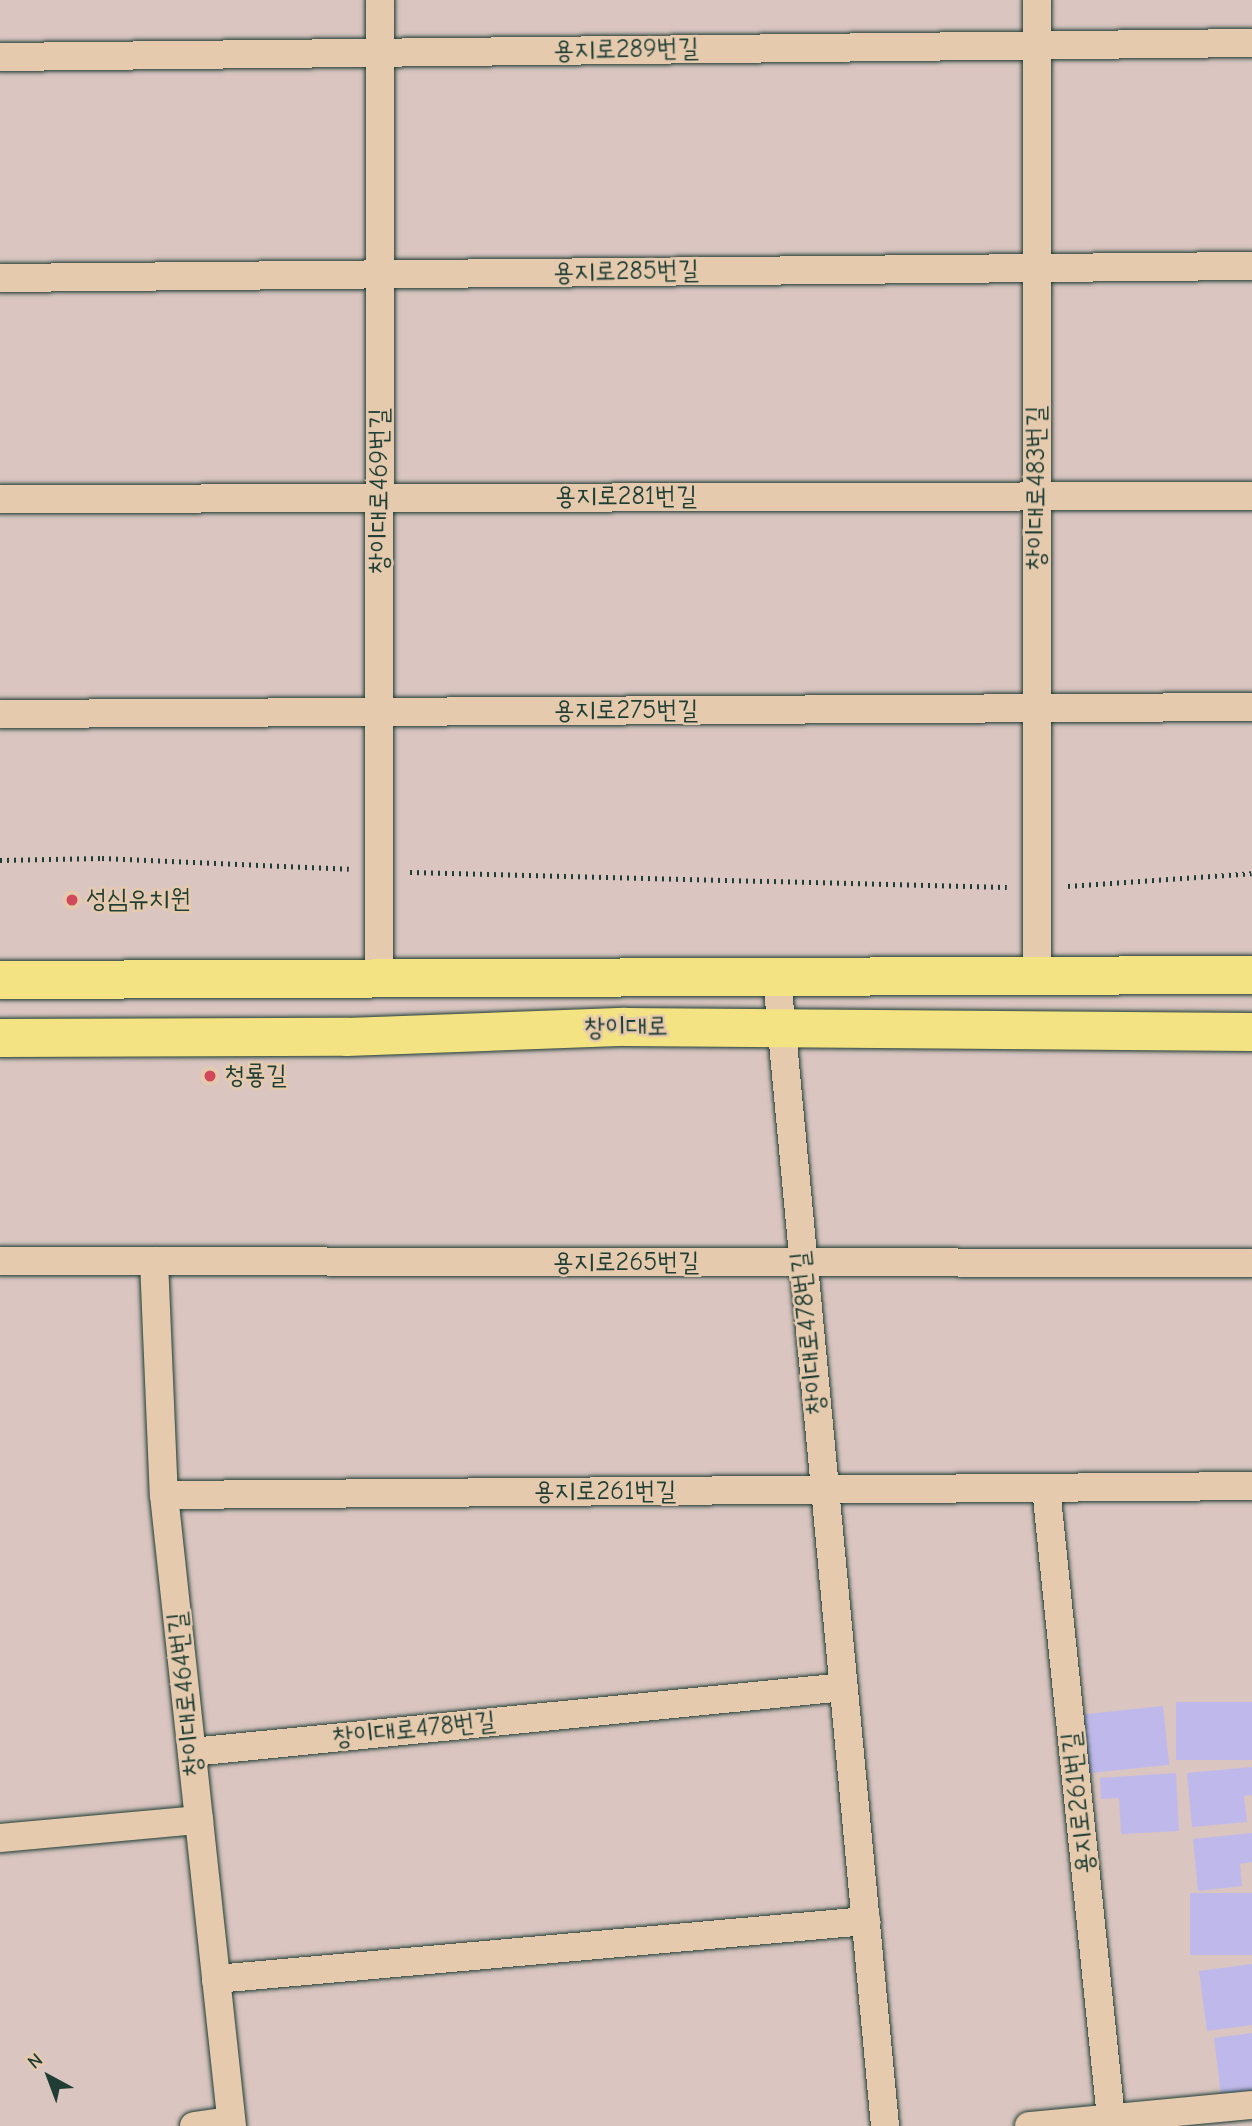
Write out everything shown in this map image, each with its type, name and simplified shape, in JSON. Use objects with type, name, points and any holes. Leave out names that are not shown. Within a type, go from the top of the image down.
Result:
[{"type":"main road","name":"창이대로","points":[[0,980],[379,981],[1252,975]]},
{"type":"main road","name":"창이대로","points":[[0,1038],[782,1028],[1252,1032]]},
{"type":"street","name":"창이대로469번길","points":[[379,981],[380,0]]},
{"type":"street","name":"창이대로483번길","points":[[1037,0],[1037,976]]},
{"type":"street","name":"용지로289번길","points":[[0,57],[1252,43]]},
{"type":"street","name":"용지로285번길","points":[[0,278],[1252,266]]},
{"type":"street","name":"용지로281번길","points":[[0,499],[1252,496]]},
{"type":"street","name":"용지로275번길","points":[[0,714],[1252,707]]},
{"type":"street","name":"창이대로478번길","points":[[777,979],[801,1264],[826,1490],[885,2126]]},
{"type":"street","name":"용지로265번길","points":[[0,1261],[1252,1263]]},
{"type":"street","name":"창이대로464번길","points":[[154,1261],[164,1495],[232,2123]]},
{"type":"street","name":"용지로261번길","points":[[164,1495],[1252,1486]]},
{"type":"street","name":"용지로261번길","points":[[1046,1488],[1111,2118]]},
{"type":"street","name":"창이대로478번길","points":[[192,1752],[844,1687]]},
{"type":"street","points":[[0,1838],[199,1820]]},
{"type":"street","points":[[216,1979],[866,1921]]},
{"type":"street","points":[[1029,2126],[1252,2105]]},
{"type":"street","points":[[194,2126],[232,2123]]},
{"type":"path","points":[[0,860],[103,858],[379,871],[1037,888],[1252,873]]},
{"type":"building","points":[[1176,1702],[1252,1702],[1252,1760],[1176,1760]]},
{"type":"building","points":[[1163,1706],[1169,1765],[1089,1773],[1082,1714]]},
{"type":"building","points":[[1252,1767],[1252,1795],[1244,1796],[1247,1822],[1192,1827],[1187,1773]]},
{"type":"building","points":[[1176,1773],[1179,1831],[1121,1834],[1119,1798],[1101,1799],[1100,1778]]},
{"type":"building","points":[[1252,1833],[1252,1862],[1240,1864],[1242,1886],[1198,1891],[1193,1839]]},
{"type":"building","points":[[1190,1893],[1252,1893],[1252,1955],[1190,1955]]},
{"type":"building","points":[[1252,1964],[1252,2025],[1207,2031],[1199,1971]]},
{"type":"building","points":[[1252,2033],[1252,2091],[1221,2095],[1214,2038]]},
{"type":"place","name":"성심유치원","points":[[72,900]]},
{"type":"place","name":"청룡길","points":[[210,1076]]}]
